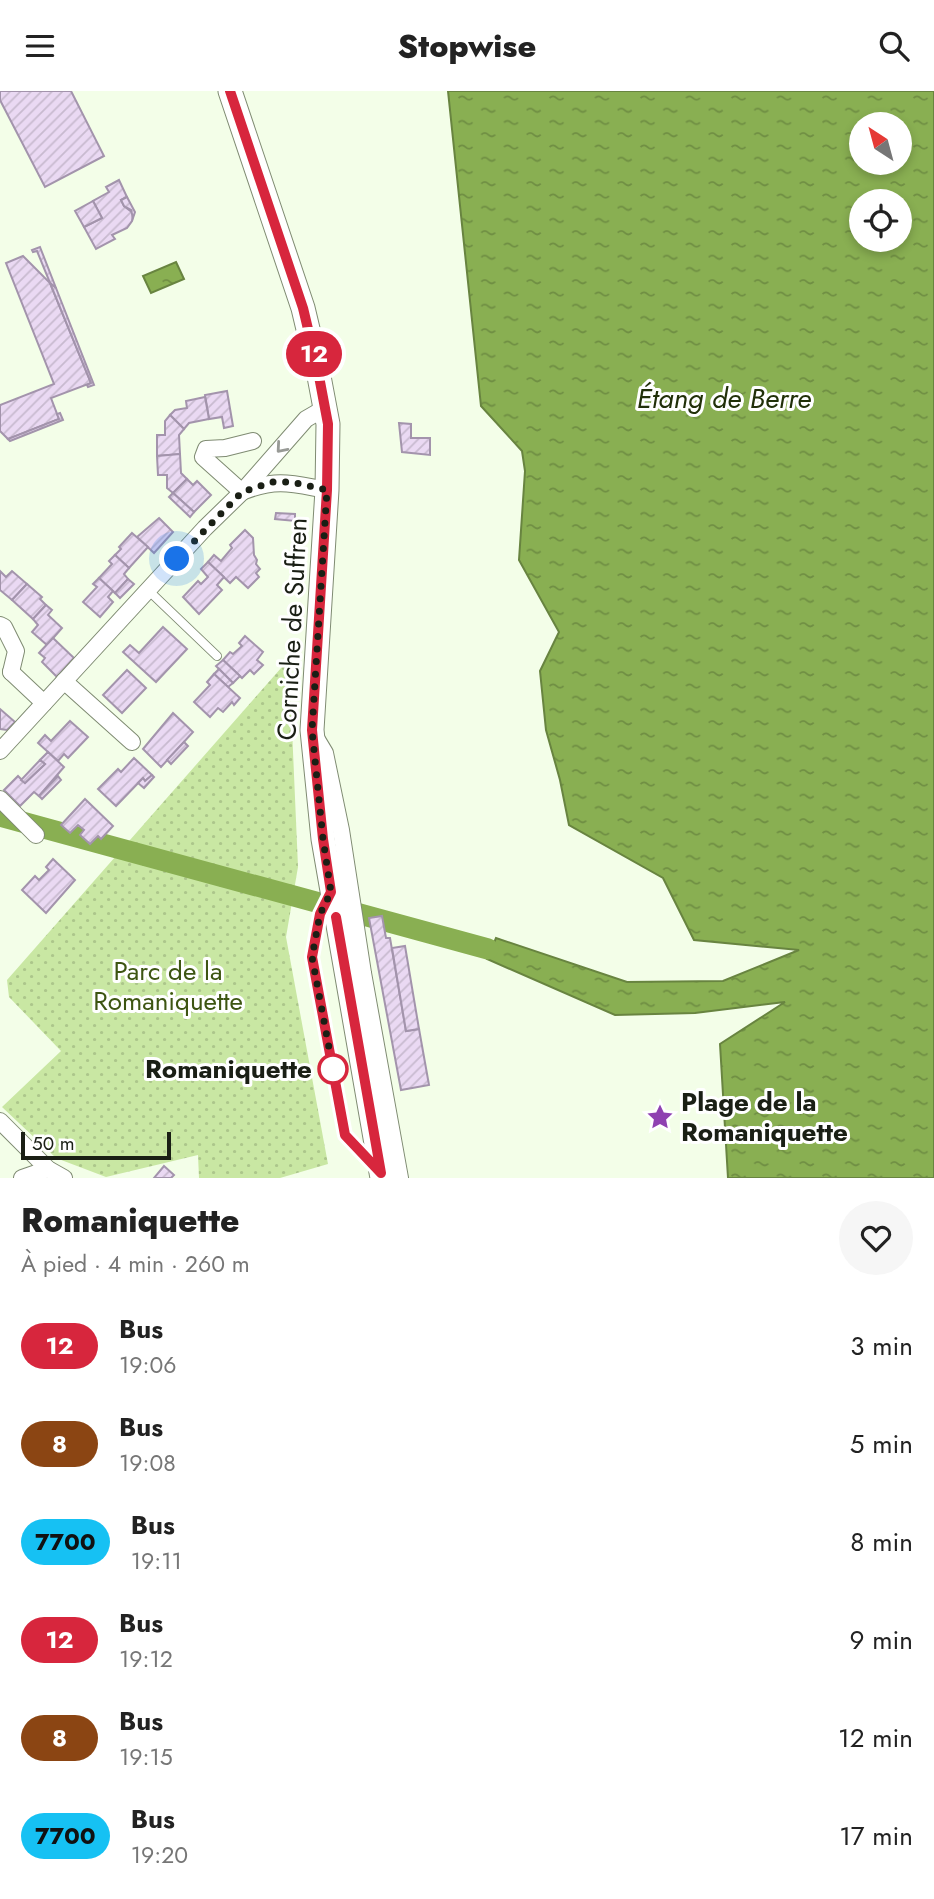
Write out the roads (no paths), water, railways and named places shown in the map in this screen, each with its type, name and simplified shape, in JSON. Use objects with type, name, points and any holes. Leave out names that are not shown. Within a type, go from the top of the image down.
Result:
[{"type":"main road","name":"Corniche de Suffren","points":[[230,91],[303,308],[328,424],[327,490],[312,730],[331,892],[389,1177]]},
{"type":"street","points":[[0,751],[242,492],[306,419],[325,408]]},
{"type":"street","points":[[242,492],[202,457],[206,449],[253,441]]},
{"type":"street","points":[[242,492],[272,482],[291,482],[327,490]]},
{"type":"street","points":[[0,625],[4,627],[16,651],[6,674],[44,703]]},
{"type":"street","points":[[64,681],[132,742]]},
{"type":"street","points":[[312,730],[325,753],[341,830],[363,973],[389,1177]]},
{"type":"street","points":[[0,799],[36,835]]},
{"type":"street","points":[[0,1121],[48,1169],[64,1178]]},
{"type":"street","points":[[22,1178],[48,1169]]},
{"type":"lane","points":[[148,590],[218,656]]},
{"type":"lane","points":[[331,892],[320,914],[312,957],[345,1135],[389,1177]]},
{"type":"water","name":"Étang de Berre","points":[[448,91],[934,91],[934,1178],[728,1178],[720,1044],[785,1002],[695,1013],[615,1015],[487,959],[496,938],[627,982],[723,981],[799,950],[694,940],[663,878],[569,825],[546,730],[540,671],[559,632],[519,560],[525,471],[522,451],[481,406]]},
{"type":"water","points":[[176,262],[184,279],[151,293],[143,276]]},
{"type":"waterway","points":[[0,816],[488,949]]},
{"type":"place","name":"Romaniquette","points":[[333,1069]]},
{"type":"place","name":"Plage de la Romaniquette","points":[[660,1117]]},
{"type":"park label","name":"Parc de la Romaniquette","points":[[168,986]]}]
